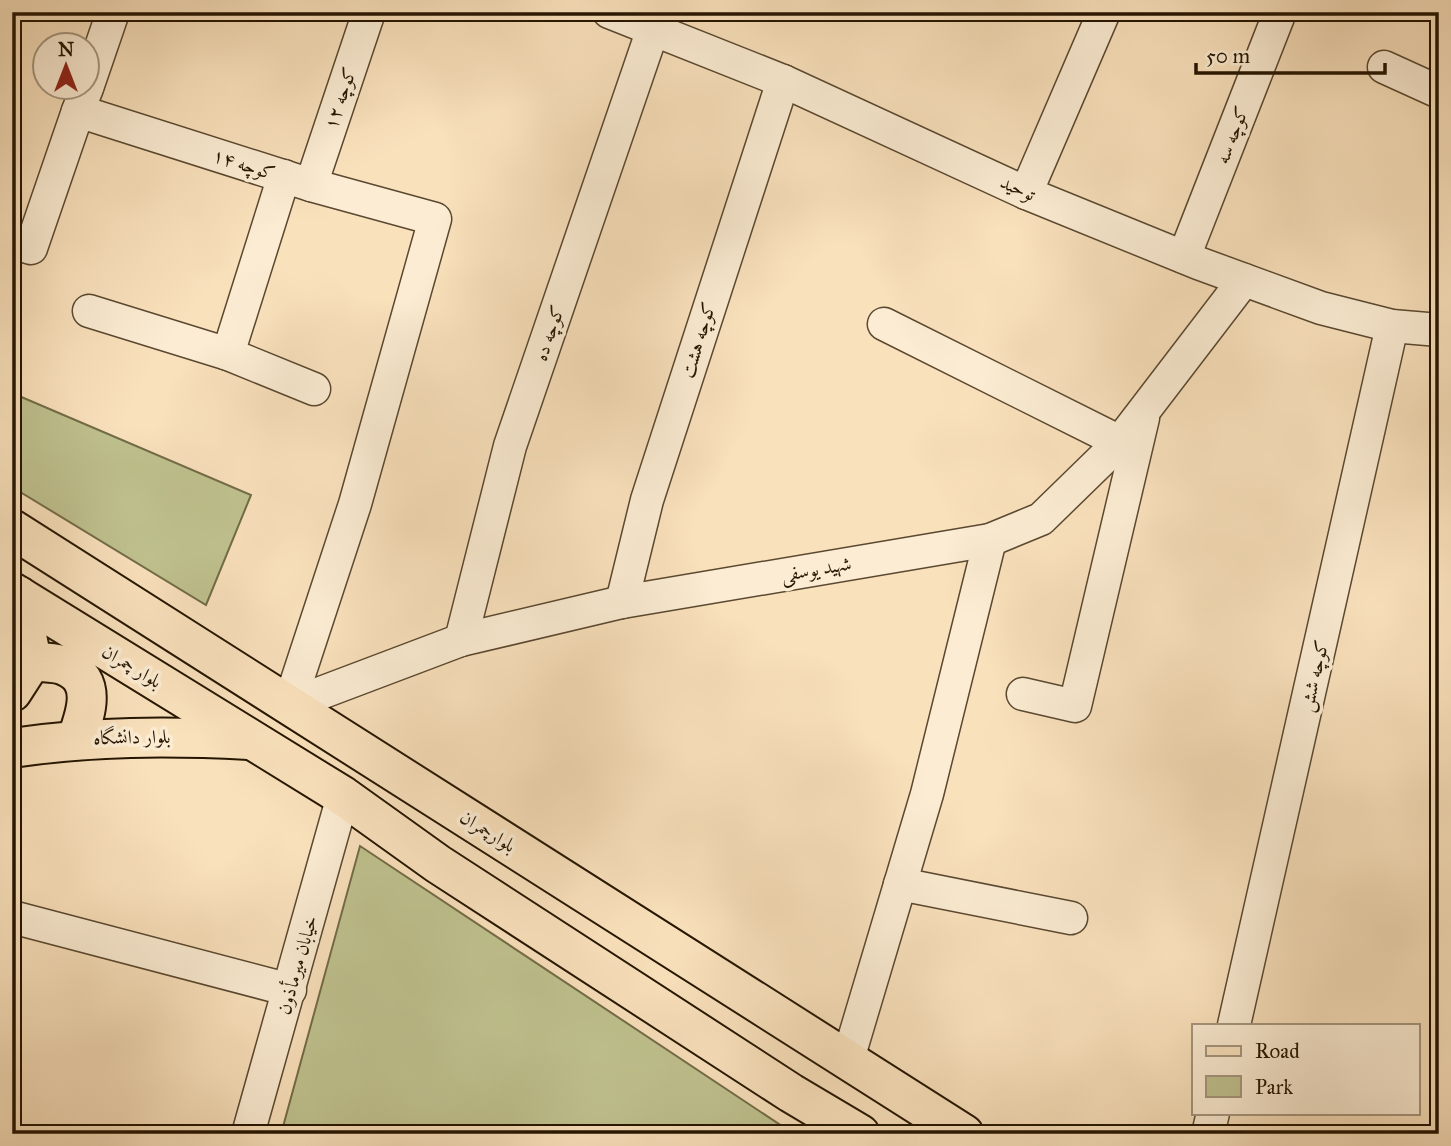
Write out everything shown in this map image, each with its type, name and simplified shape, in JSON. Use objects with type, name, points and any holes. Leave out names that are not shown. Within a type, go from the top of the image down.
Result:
[{"type":"main road","name":"بلوارچمران","points":[[12,529],[964,1134]]},
{"type":"main road","points":[[15,594],[22,677],[66,666],[84,684],[88,700],[77,738]]},
{"type":"main road","name":"بلوار چمران","points":[[15,594],[343,796],[438,864],[791,1093],[857,1132]]},
{"type":"main road","name":"بلوار دانشگاه","points":[[12,748],[77,738],[179,736],[251,740]]},
{"type":"street","points":[[102,43],[113,12]]},
{"type":"street","name":"کوچه ۱۲","points":[[228,354],[369,12]]},
{"type":"street","name":"توحید","points":[[609,12],[783,81],[1026,193],[1244,280],[1321,308],[1392,326],[1439,330]]},
{"type":"street","points":[[1026,193],[1104,12]]},
{"type":"street","name":"کوچه سه","points":[[1184,257],[1280,12]]},
{"type":"street","name":"کوچه ده","points":[[461,640],[510,446],[653,30]]},
{"type":"street","points":[[1384,67],[1439,92]]},
{"type":"street","name":"کوچه هشت","points":[[622,602],[652,487],[783,81]]},
{"type":"street","points":[[12,242],[31,248],[82,102]]},
{"type":"street","name":"کوچه ۱۴","points":[[101,102],[298,181],[435,219],[355,504],[289,705]]},
{"type":"street","name":"شهید یوسفی","points":[[289,705],[461,640],[622,602],[990,540],[1041,519],[1120,442],[1244,280]]},
{"type":"street","points":[[89,312],[228,354],[314,389]]},
{"type":"street","points":[[884,324],[1120,442]]},
{"type":"street","name":"کوچه شش","points":[[1234,1024],[1392,326]]},
{"type":"street","points":[[1023,694],[1074,706],[1145,409]]},
{"type":"street","points":[[848,1059],[927,794],[990,540]]},
{"type":"street","name":"خیابان میرمأذون","points":[[248,1134],[343,796]]},
{"type":"street","points":[[900,884],[1071,918]]},
{"type":"street","points":[[12,918],[290,990]]},
{"type":"street","points":[[1208,1134],[1213,1114]]},
{"type":"green space","points":[[12,393],[251,495],[206,605],[12,487]]},
{"type":"green space","points":[[360,846],[794,1134],[281,1134]]}]
